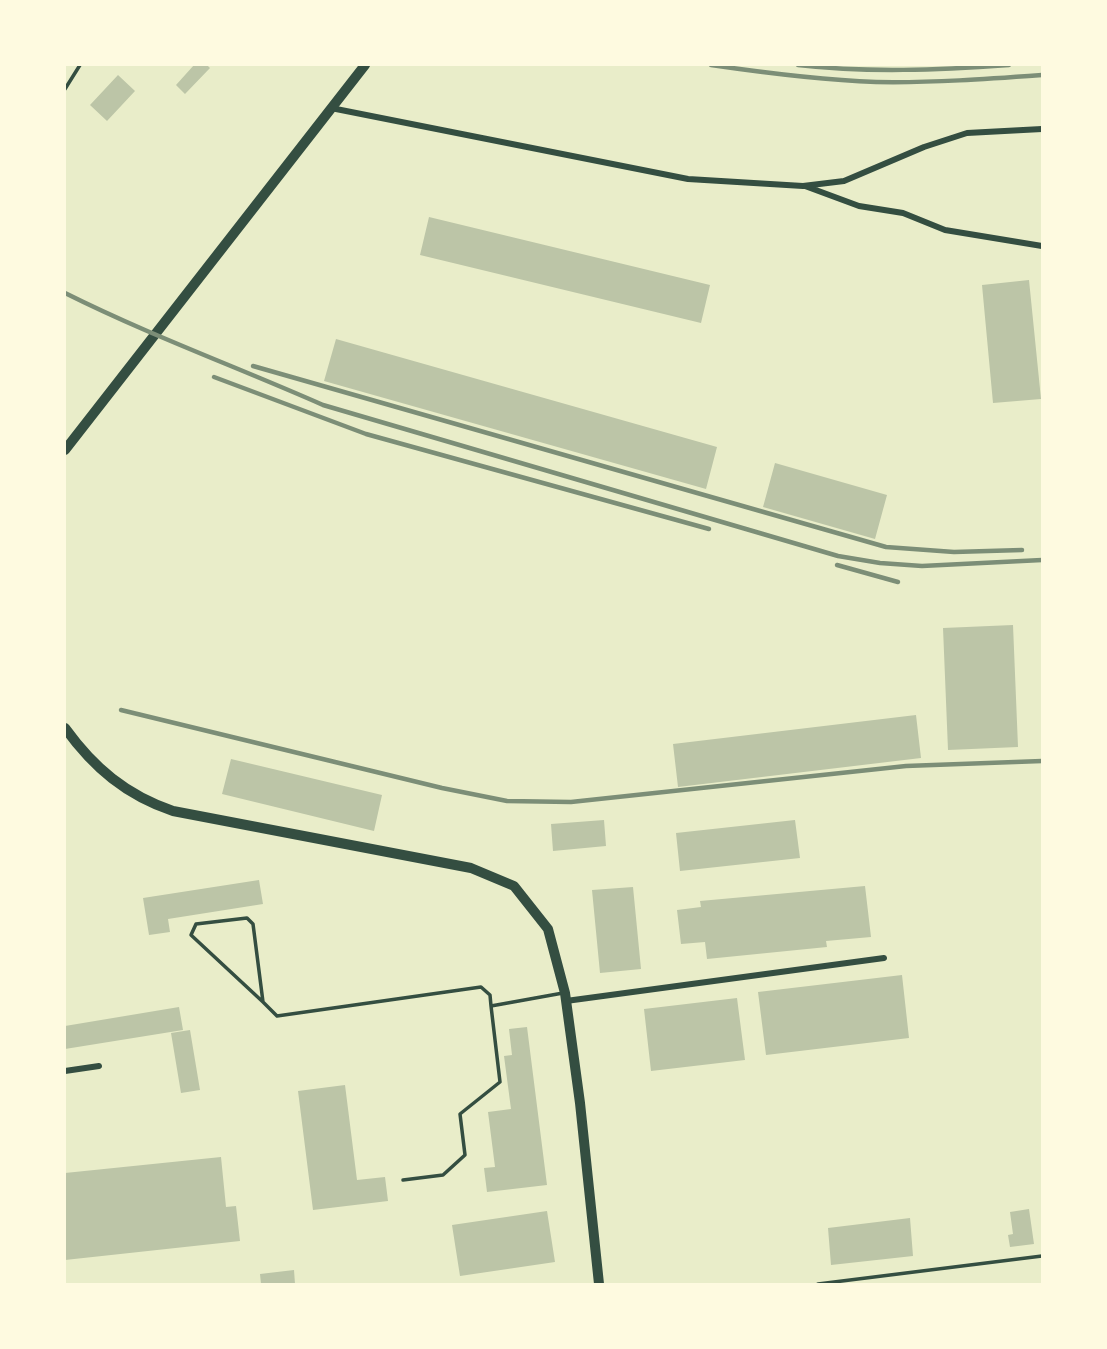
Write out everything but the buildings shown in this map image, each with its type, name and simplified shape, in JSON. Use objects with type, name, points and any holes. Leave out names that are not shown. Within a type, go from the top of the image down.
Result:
[{"type":"main road","points":[[66,443],[365,65]]},
{"type":"main road","points":[[65,728],[102,771],[127,791],[149,803],[173,811],[471,868],[514,886],[548,929],[566,997],[599,1284]]},
{"type":"street","points":[[331,108],[688,179],[803,186],[844,181],[967,132],[1042,130]]},
{"type":"street","points":[[803,186],[859,206],[903,213],[945,230],[1042,246]]},
{"type":"street","points":[[566,997],[884,958]]},
{"type":"street","points":[[65,1071],[99,1066]]},
{"type":"lane","points":[[65,89],[80,65]]},
{"type":"lane","points":[[263,1002],[253,924],[247,918],[196,924],[191,935],[277,1016],[481,987],[490,995],[500,1082],[460,1114],[465,1155],[443,1175],[403,1180]]},
{"type":"lane","points":[[491,1006],[566,997]]},
{"type":"lane","points":[[818,1284],[1042,1256]]},
{"type":"railway","points":[[711,65],[794,76],[876,82],[1042,75]]},
{"type":"railway","points":[[798,65],[904,70],[1009,65]]},
{"type":"railway","points":[[65,293],[161,337],[323,405],[838,556],[922,566],[1042,560]]},
{"type":"railway","points":[[253,366],[886,547],[954,552],[1022,550]]},
{"type":"railway","points":[[214,377],[366,434],[709,529]]},
{"type":"railway","points":[[837,565],[898,582]]},
{"type":"railway","points":[[121,710],[442,788],[507,801],[571,802],[906,766],[1042,761]]}]
